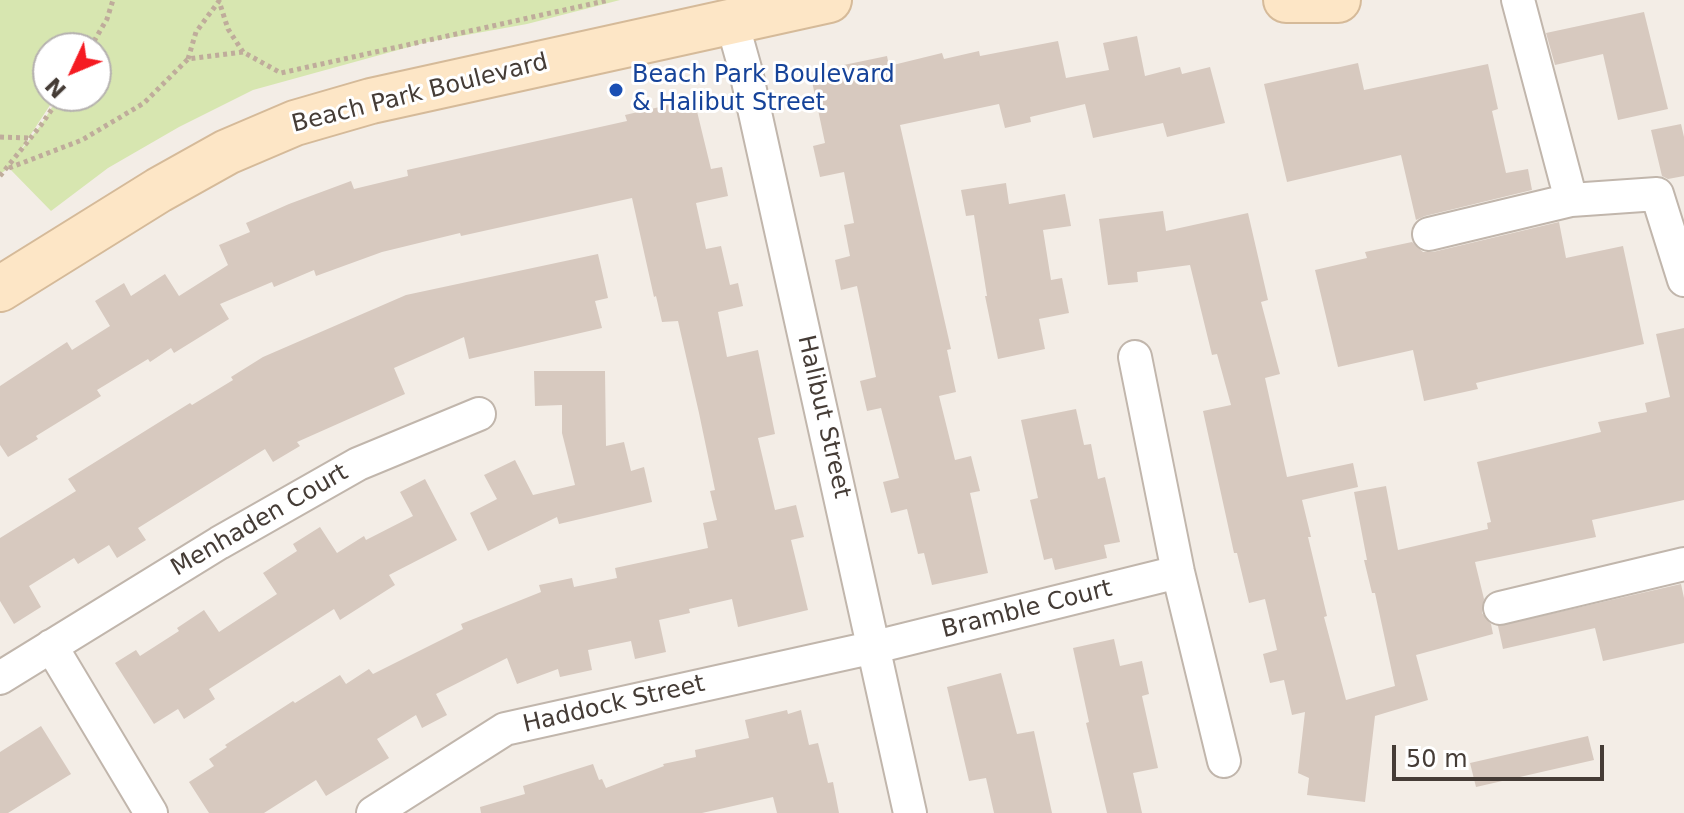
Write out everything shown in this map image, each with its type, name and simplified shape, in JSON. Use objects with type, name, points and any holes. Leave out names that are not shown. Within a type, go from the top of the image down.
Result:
[{"type":"main road","name":"Beach Park Boulevard","points":[[0,289],[159,190],[227,152],[295,123],[371,101],[829,0]]},
{"type":"main road","points":[[1286,0],[1338,0]]},
{"type":"street","points":[[1518,0],[1571,200]]},
{"type":"street","name":"Halibut Street","points":[[732,22],[753,103],[910,813]]},
{"type":"street","points":[[1429,234],[1571,200],[1657,194],[1684,280]]},
{"type":"street","points":[[1135,357],[1178,572],[1224,761]]},
{"type":"street","name":"Menhaden Court","points":[[0,678],[219,543],[358,464],[479,414]]},
{"type":"street","points":[[1500,608],[1684,564]]},
{"type":"street","name":"Bramble Court","points":[[875,647],[1178,572]]},
{"type":"street","points":[[51,646],[151,813]]},
{"type":"street","name":"Haddock Street","points":[[373,813],[505,729],[875,647]]},
{"type":"path","points":[[99,32],[113,0]]},
{"type":"path","points":[[219,0],[228,29],[243,52],[281,73],[609,0]]},
{"type":"path","points":[[9,168],[82,140],[144,103],[188,59],[196,32],[219,0]]},
{"type":"path","points":[[188,59],[243,52]]},
{"type":"path","points":[[0,176],[50,112]]},
{"type":"path","points":[[0,137],[31,138]]},
{"type":"green space","points":[[0,0],[620,0],[527,24],[427,42],[253,90],[179,127],[108,168],[51,211],[9,168],[0,174]]},
{"type":"building","points":[[1644,12],[1668,109],[1618,120],[1603,54],[1555,65],[1546,33]]},
{"type":"building","points":[[1137,36],[1145,76],[1180,67],[1182,74],[1210,67],[1225,123],[1167,137],[1163,123],[1093,138],[1085,104],[1030,117],[1031,122],[1005,128],[999,104],[900,125],[951,349],[947,350],[956,392],[939,396],[955,460],[971,456],[980,491],[970,493],[988,573],[932,585],[924,553],[918,554],[907,509],[891,513],[883,482],[899,478],[881,408],[867,411],[860,381],[876,377],[857,286],[841,290],[835,260],[850,256],[844,225],[854,223],[844,172],[820,177],[813,146],[825,143],[810,72],[887,56],[889,66],[942,53],[944,59],[979,51],[980,56],[1058,41],[1066,78],[1109,70],[1103,43]]},
{"type":"building","points":[[1358,63],[1364,90],[1488,64],[1498,109],[1492,111],[1506,173],[1528,169],[1532,190],[1416,220],[1401,155],[1287,182],[1264,84]]},
{"type":"building","points":[[694,99],[711,169],[722,167],[728,196],[696,203],[706,249],[721,246],[730,285],[738,283],[743,306],[718,312],[727,357],[758,350],[775,434],[758,438],[775,510],[796,505],[804,537],[791,540],[808,610],[738,627],[732,599],[689,609],[690,613],[659,620],[666,652],[635,659],[631,641],[588,650],[592,670],[560,677],[558,669],[517,684],[507,658],[436,694],[447,715],[422,728],[416,715],[377,739],[389,758],[326,796],[316,780],[264,813],[209,813],[189,782],[214,766],[209,759],[227,747],[225,745],[293,701],[295,703],[340,675],[346,684],[369,669],[373,674],[463,629],[461,624],[541,592],[539,585],[572,578],[574,587],[617,578],[615,568],[708,548],[703,523],[717,520],[710,491],[715,490],[699,413],[678,321],[662,322],[654,297],[632,198],[382,252],[316,276],[314,270],[274,287],[272,282],[220,304],[229,319],[174,353],[171,348],[150,362],[148,359],[97,390],[101,396],[8,457],[0,445],[0,386],[67,342],[72,350],[110,326],[95,301],[124,283],[131,296],[165,274],[179,296],[228,265],[219,245],[250,232],[246,223],[289,204],[351,181],[354,189],[408,176],[407,170],[627,121],[625,115]]},
{"type":"building","points":[[1681,124],[1684,176],[1668,179],[1662,176],[1651,130]]},
{"type":"building","points":[[1006,183],[1009,204],[1065,194],[1071,226],[1043,230],[1051,280],[1062,278],[1069,313],[1039,319],[1045,349],[998,359],[985,296],[974,215],[966,216],[961,190]]},
{"type":"building","points":[[1163,211],[1166,231],[1248,213],[1268,300],[1261,302],[1280,374],[1265,378],[1287,477],[1353,463],[1358,487],[1302,500],[1327,616],[1324,617],[1346,700],[1395,686],[1375,593],[1372,593],[1364,560],[1367,560],[1354,492],[1386,486],[1398,550],[1488,529],[1487,523],[1491,522],[1477,462],[1601,432],[1598,422],[1647,412],[1645,403],[1670,397],[1656,334],[1684,328],[1684,500],[1592,520],[1596,537],[1475,562],[1484,599],[1482,613],[1491,624],[1493,634],[1416,655],[1428,700],[1375,716],[1365,802],[1307,795],[1309,778],[1298,773],[1305,712],[1292,715],[1284,680],[1270,683],[1263,654],[1277,650],[1265,599],[1249,603],[1237,553],[1234,553],[1203,411],[1231,405],[1217,354],[1212,355],[1190,265],[1137,272],[1138,282],[1108,285],[1099,219]]},
{"type":"building","points":[[1559,222],[1566,258],[1623,246],[1644,344],[1476,383],[1478,389],[1424,401],[1413,350],[1338,367],[1315,270],[1367,258],[1365,252],[1412,242],[1423,252],[1433,252]]},
{"type":"building","points":[[598,254],[608,298],[595,301],[602,328],[469,359],[464,337],[394,368],[405,394],[297,442],[300,446],[273,462],[265,449],[138,528],[146,540],[117,558],[109,545],[78,564],[74,558],[29,586],[41,607],[14,624],[0,601],[0,538],[76,491],[68,479],[190,403],[192,405],[233,380],[231,377],[263,357],[406,295]]},
{"type":"building","points":[[534,371],[605,371],[606,446],[624,442],[631,471],[644,467],[652,502],[559,524],[557,517],[488,551],[470,513],[497,499],[484,475],[515,460],[533,495],[575,485],[562,433],[562,405],[535,406]]},
{"type":"building","points":[[1076,409],[1084,445],[1091,444],[1098,479],[1105,477],[1120,542],[1104,545],[1107,558],[1055,570],[1052,558],[1044,560],[1030,500],[1038,498],[1021,420]]},
{"type":"building","points":[[425,479],[457,540],[389,575],[395,585],[340,620],[334,609],[209,689],[215,699],[184,719],[178,709],[154,724],[115,663],[136,650],[140,656],[179,631],[177,628],[204,610],[219,632],[277,594],[263,573],[297,551],[293,544],[320,527],[337,553],[364,536],[366,540],[413,516],[400,492]]},
{"type":"building","points":[[1681,584],[1684,643],[1603,661],[1595,628],[1503,649],[1498,626]]},
{"type":"building","points":[[1114,639],[1120,666],[1142,661],[1149,694],[1142,696],[1158,768],[1133,773],[1142,813],[1107,813],[1086,723],[1089,722],[1073,648]]},
{"type":"building","points":[[1001,673],[1017,734],[1034,731],[1052,813],[994,813],[986,778],[969,781],[947,687]]},
{"type":"building","points":[[787,710],[788,714],[801,710],[809,745],[818,743],[828,783],[833,782],[839,813],[777,813],[773,797],[702,813],[481,813],[480,807],[525,794],[523,786],[593,764],[606,788],[663,764],[696,757],[695,750],[749,738],[745,720]]},
{"type":"building","points":[[41,726],[71,774],[8,813],[0,813],[0,752]]},
{"type":"building","points":[[1588,736],[1594,760],[1476,787],[1470,763]]},
{"type":"place","name":"Beach Park Boulevard & Halibut Street","points":[[616,90]]}]
